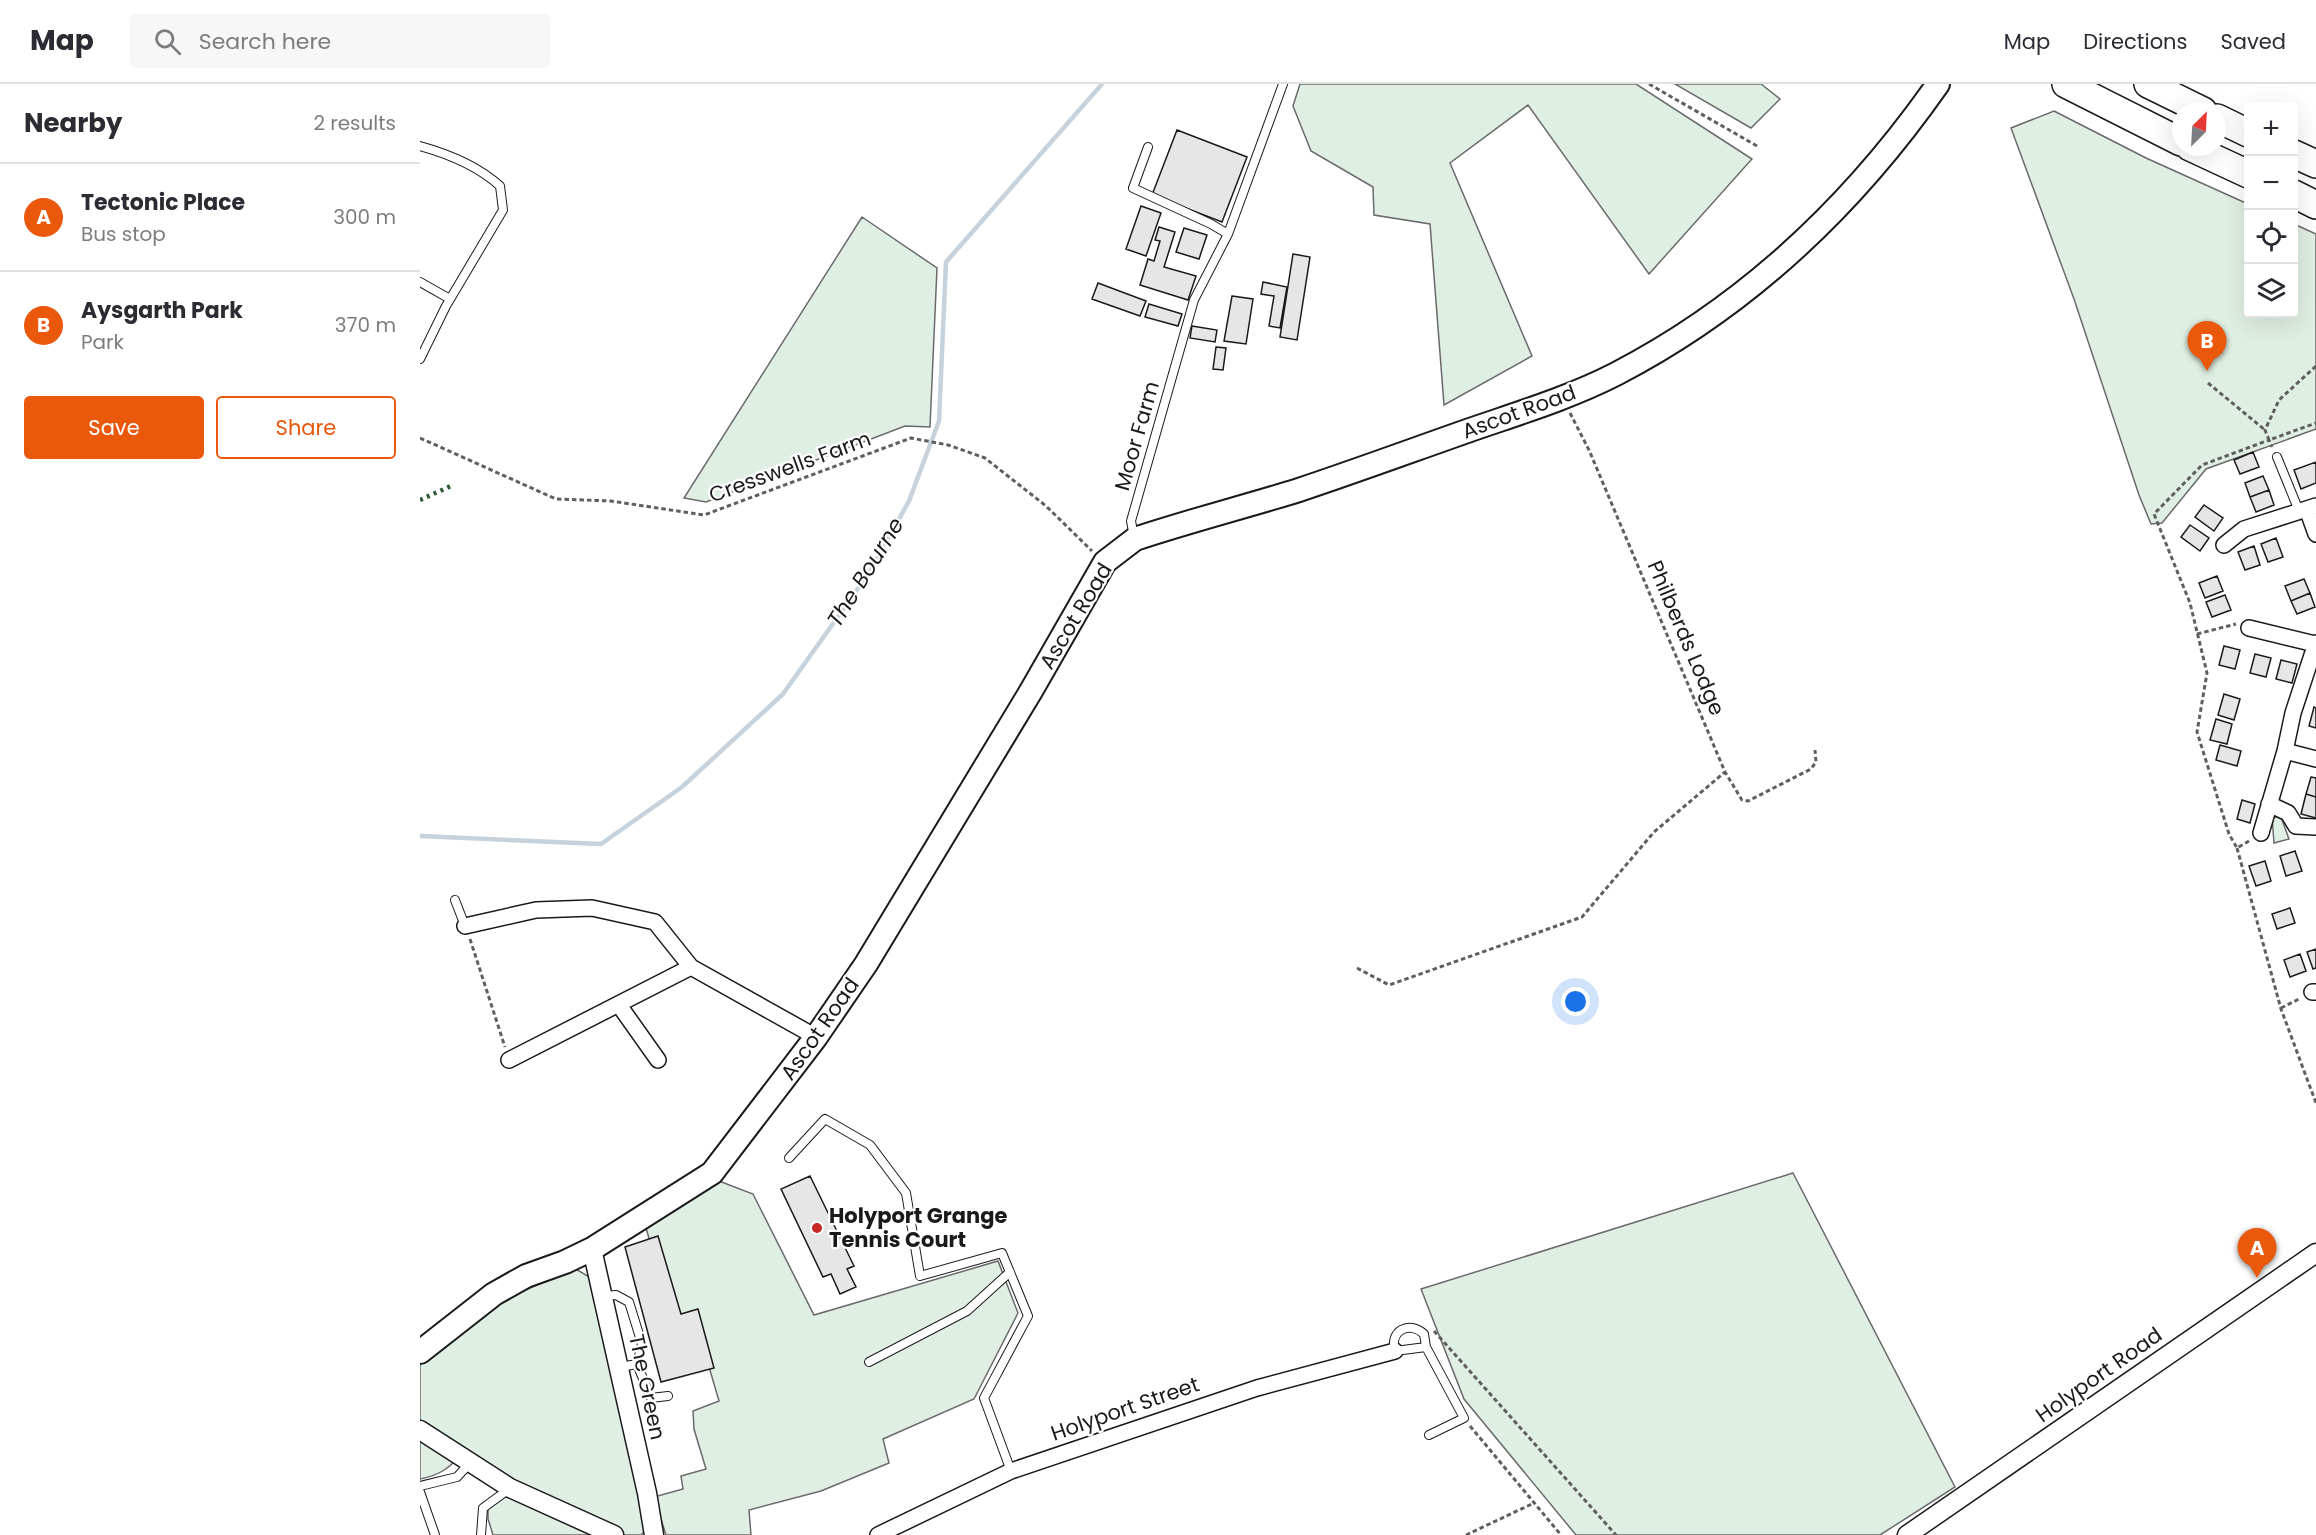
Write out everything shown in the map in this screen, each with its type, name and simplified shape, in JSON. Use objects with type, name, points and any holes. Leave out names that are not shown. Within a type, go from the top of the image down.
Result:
[{"type":"highway","points":[[2066,84],[2172,137]]},
{"type":"highway","points":[[2148,84],[2185,102]]},
{"type":"highway","points":[[2226,122],[2244,131]]},
{"type":"highway","points":[[2209,156],[2244,172]]},
{"type":"highway","points":[[2298,156],[2316,164]]},
{"type":"highway","points":[[2298,196],[2316,205]]},
{"type":"main road","name":"Ascot Road","points":[[420,1352],[494,1294],[526,1276],[565,1262],[592,1249],[712,1173],[816,1037],[866,964],[994,752],[1104,562],[1135,539],[1375,465],[1562,398],[1614,375],[1663,348],[1758,281],[1802,243],[1857,187],[1901,135],[1936,87]]},
{"type":"street","points":[[2224,545],[2244,529],[2308,509],[2316,534]]},
{"type":"street","points":[[2249,628],[2316,643],[2292,713],[2285,751],[2261,833]]},
{"type":"street","points":[[2285,751],[2316,759]]},
{"type":"street","points":[[2269,804],[2288,813],[2296,826],[2316,827]]},
{"type":"street","points":[[465,926],[537,910],[592,908],[655,922],[691,967],[816,1037]]},
{"type":"street","points":[[509,1060],[691,967]]},
{"type":"street","points":[[619,1005],[658,1060]]},
{"type":"street","name":"The Green","points":[[592,1249],[647,1493],[654,1535]]},
{"type":"street","name":"Holyport Road","points":[[1907,1535],[2316,1254]]},
{"type":"street","name":"Holyport Street","points":[[878,1535],[1011,1471],[1257,1388],[1395,1351]]},
{"type":"street","points":[[420,1430],[510,1488],[615,1535]]},
{"type":"lane","name":"Moor Farm","points":[[1135,539],[1131,521],[1194,300],[1228,234],[1283,84]]},
{"type":"lane","points":[[420,146],[436,150],[484,171],[500,186],[502,210],[450,299],[420,359]]},
{"type":"lane","points":[[1149,147],[1133,188],[1228,234]]},
{"type":"lane","points":[[420,282],[450,299]]},
{"type":"lane","points":[[2277,457],[2308,509]]},
{"type":"lane","points":[[455,900],[465,926]]},
{"type":"lane","points":[[789,1158],[825,1119],[870,1145],[906,1193],[920,1276],[1002,1253],[1028,1316],[984,1398],[1011,1471]]},
{"type":"lane","points":[[869,1362],[967,1311],[1010,1272]]},
{"type":"lane","points":[[604,1295],[616,1295],[628,1302],[642,1344],[637,1364],[651,1398],[668,1396]]},
{"type":"lane","points":[[1426,1347],[1395,1351],[1393,1344],[1398,1331],[1412,1327],[1424,1334],[1426,1347],[1464,1419],[1429,1435]]},
{"type":"lane","points":[[618,1368],[637,1364]]},
{"type":"lane","points":[[420,1486],[457,1477],[470,1463]]},
{"type":"lane","points":[[481,1535],[483,1508],[510,1488]]},
{"type":"lane","points":[[420,1492],[435,1535]]},
{"type":"path","points":[[1649,84],[1757,146]]},
{"type":"path","points":[[2265,430],[2279,400],[2316,366]]},
{"type":"path","points":[[2208,383],[2265,430],[2269,440]]},
{"type":"path","name":"Philberds Lodge","points":[[1562,398],[1589,450],[1725,772],[1742,800],[1748,801],[1811,769],[1816,762],[1815,750]]},
{"type":"path","points":[[2316,423],[2202,465],[2154,514],[2190,603],[2207,673],[2197,732],[2229,834],[2237,848],[2281,1009],[2316,1103]]},
{"type":"path","name":"Cresswells Farm","points":[[420,438],[556,500],[611,501],[704,515],[911,438],[948,445],[985,458],[1046,506],[1104,562]]},
{"type":"path","points":[[2197,634],[2233,624],[2249,628]]},
{"type":"path","points":[[1357,968],[1389,985],[1582,917],[1654,832],[1725,772]]},
{"type":"path","points":[[2237,848],[2261,833]]},
{"type":"path","points":[[465,926],[509,1060]]},
{"type":"path","points":[[2281,1009],[2314,992]]},
{"type":"path","points":[[1424,1334],[1436,1331],[1616,1535]]},
{"type":"path","points":[[1464,1419],[1561,1535]]},
{"type":"path","points":[[1466,1535],[1534,1503]]},
{"type":"green space","points":[[1300,84],[1636,84],[1752,159],[1649,274],[1528,105],[1450,163],[1532,356],[1444,405],[1430,224],[1374,215],[1373,187],[1311,151],[1293,106]]},
{"type":"green space","points":[[1675,84],[1761,84],[1780,99],[1751,128]]},
{"type":"green space","points":[[2054,111],[2146,158],[2244,202],[2244,318],[2298,318],[2298,226],[2316,234],[2316,429],[2206,469],[2162,523],[2151,524],[2139,495],[2074,299],[2011,128]]},
{"type":"green space","points":[[862,217],[937,268],[930,427],[905,426],[706,502],[684,498]]},
{"type":"green space","points":[[2272,817],[2281,817],[2289,839],[2274,843]]},
{"type":"green space","points":[[1793,1173],[1955,1487],[1880,1535],[1576,1535],[1464,1399],[1421,1289]]},
{"type":"green space","points":[[719,1181],[753,1194],[814,1315],[998,1261],[1018,1313],[974,1399],[883,1439],[889,1463],[821,1491],[749,1510],[751,1535],[666,1535],[654,1497],[683,1489],[681,1476],[706,1469],[694,1429],[693,1411],[719,1401],[693,1312],[672,1317],[646,1228]]},
{"type":"green space","points":[[574,1268],[591,1278],[648,1528],[641,1535],[493,1535],[488,1519],[488,1509],[521,1485],[464,1451],[445,1470],[420,1479],[420,1351],[495,1304]]},
{"type":"building","points":[[1177,130],[1247,157],[1222,222],[1152,195]]},
{"type":"building","points":[[1141,206],[1161,213],[1146,256],[1126,249]]},
{"type":"building","points":[[1159,227],[1175,232],[1164,267],[1196,276],[1188,300],[1140,285],[1148,259],[1154,261],[1160,241],[1155,240]]},
{"type":"building","points":[[1184,228],[1207,235],[1199,259],[1176,252]]},
{"type":"building","points":[[1293,254],[1310,257],[1297,340],[1280,337]]},
{"type":"building","points":[[1263,282],[1287,287],[1280,328],[1269,326],[1274,296],[1261,294]]},
{"type":"building","points":[[1098,283],[1146,301],[1140,316],[1092,299]]},
{"type":"building","points":[[1232,296],[1253,299],[1246,344],[1224,341]]},
{"type":"building","points":[[1149,304],[1182,314],[1178,326],[1145,317]]},
{"type":"building","points":[[1192,326],[1217,330],[1215,342],[1190,338]]},
{"type":"building","points":[[1216,347],[1226,348],[1223,370],[1213,369]]},
{"type":"building","points":[[2253,452],[2259,467],[2240,474],[2234,460]]},
{"type":"building","points":[[2316,462],[2316,483],[2301,489],[2294,470]]},
{"type":"building","points":[[2263,476],[2269,490],[2250,497],[2245,483]]},
{"type":"building","points":[[2269,490],[2274,505],[2256,512],[2250,497]]},
{"type":"building","points":[[2204,505],[2223,518],[2214,531],[2195,517]]},
{"type":"building","points":[[2190,525],[2209,538],[2200,551],[2181,537]]},
{"type":"building","points":[[2276,538],[2283,557],[2268,562],[2261,544]]},
{"type":"building","points":[[2254,546],[2260,565],[2245,570],[2238,552]]},
{"type":"building","points":[[2217,576],[2223,591],[2205,598],[2199,583]]},
{"type":"building","points":[[2304,579],[2310,593],[2291,601],[2285,586]]},
{"type":"building","points":[[2310,593],[2315,607],[2297,614],[2291,601]]},
{"type":"building","points":[[2225,595],[2231,610],[2212,617],[2206,602]]},
{"type":"building","points":[[2224,646],[2240,650],[2235,669],[2219,665]]},
{"type":"building","points":[[2255,654],[2271,658],[2266,677],[2250,673]]},
{"type":"building","points":[[2281,660],[2297,664],[2292,683],[2276,679]]},
{"type":"building","points":[[2224,694],[2240,699],[2234,720],[2218,715]]},
{"type":"building","points":[[2314,707],[2316,708],[2316,728],[2309,726]]},
{"type":"building","points":[[2216,719],[2232,724],[2227,744],[2210,740]]},
{"type":"building","points":[[2220,745],[2241,751],[2237,766],[2216,760]]},
{"type":"building","points":[[2311,777],[2316,778],[2316,797],[2306,794]]},
{"type":"building","points":[[2306,794],[2316,797],[2316,818],[2301,814]]},
{"type":"building","points":[[2242,800],[2255,804],[2250,823],[2237,819]]},
{"type":"building","points":[[2295,851],[2302,871],[2286,876],[2280,856]]},
{"type":"building","points":[[2265,861],[2271,881],[2256,886],[2249,866]]},
{"type":"building","points":[[2290,908],[2295,923],[2277,929],[2272,914]]},
{"type":"building","points":[[2316,949],[2316,968],[2313,969],[2307,952]]},
{"type":"building","points":[[2300,954],[2306,971],[2290,977],[2284,960]]},
{"type":"building","name":"Holyport Grange Tennis Court","points":[[810,1176],[854,1266],[847,1269],[856,1287],[840,1294],[831,1274],[823,1277],[781,1189]]},
{"type":"building","points":[[658,1236],[681,1314],[698,1309],[714,1368],[661,1382],[625,1247]]},
{"type":"waterway","name":"The Bourne","points":[[420,836],[601,844],[682,787],[783,694],[869,573],[909,501],[939,421],[946,262],[1102,84]]},
{"type":"hedge","points":[[420,500],[453,485]]},
{"type":"place","name":"Aysgarth Park","points":[[2207,371]]},
{"type":"place","name":"Holyport Grange Tennis Court","points":[[817,1228]]},
{"type":"place","name":"Tectonic Place","points":[[2257,1278]]}]
